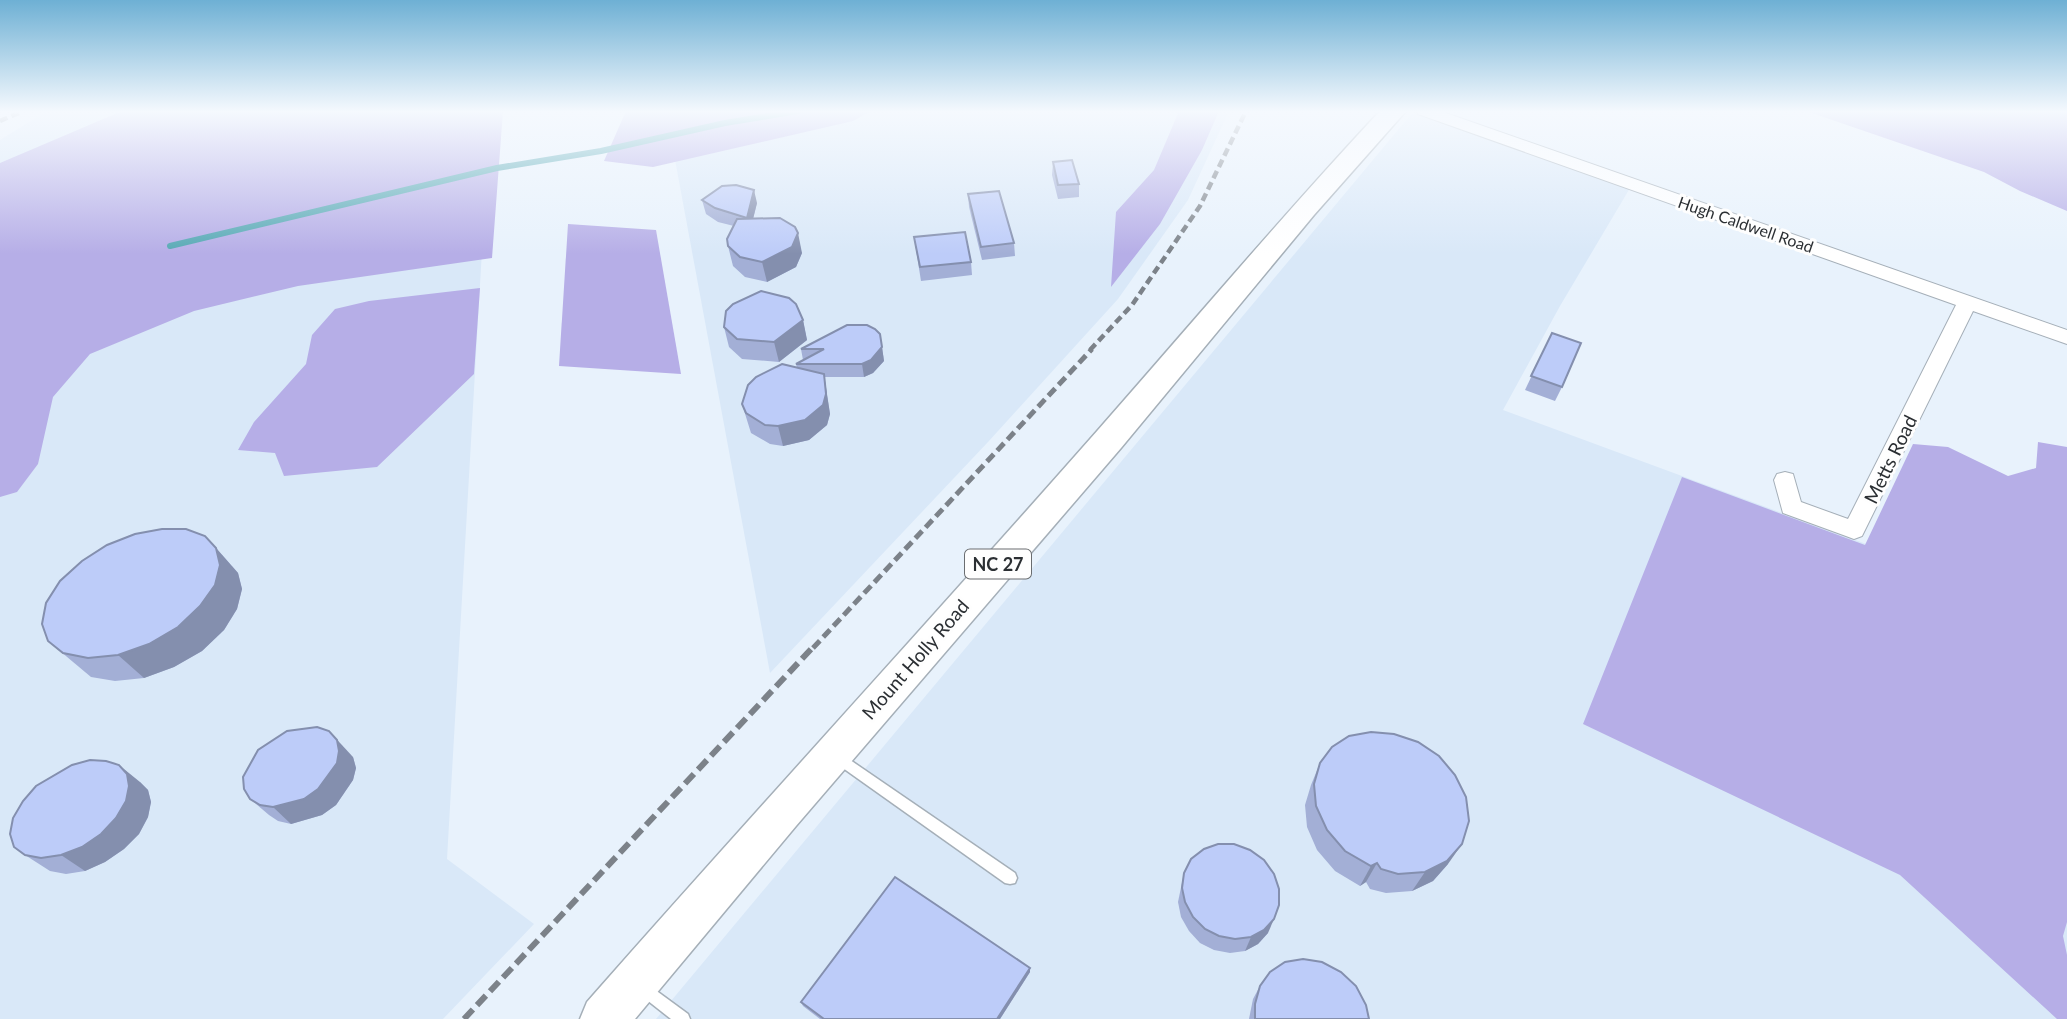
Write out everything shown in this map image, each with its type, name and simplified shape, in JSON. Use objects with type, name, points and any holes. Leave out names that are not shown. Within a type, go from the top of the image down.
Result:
[{"type":"main road","name":"Mount Holly Road","points":[[604,1019],[1350,159]]},
{"type":"street","name":"Hugh Caldwell Road","points":[[1560,159],[2067,337]]},
{"type":"street","name":"Metts Road","points":[[1784,480],[1791,507],[1854,530],[1968,301]]},
{"type":"lane","points":[[832,753],[1010,878]]},
{"type":"lane","points":[[635,982],[683,1019]]},
{"type":"shaded area","points":[[0,159],[487,159],[447,859],[534,924],[443,1019],[0,1019]]},
{"type":"shaded area","points":[[10,159],[499,159],[492,258],[298,286],[194,311],[90,354],[53,397],[38,464],[17,492],[0,497],[0,163]]},
{"type":"shaded area","points":[[605,159],[690,159],[653,167],[604,161]]},
{"type":"shaded area","points":[[675,159],[1207,159],[1188,200],[1118,299],[988,442],[770,673]]},
{"type":"shaded area","points":[[1159,159],[1197,159],[1160,224],[1111,287],[1116,212],[1154,170]]},
{"type":"shaded area","points":[[1374,159],[1546,159],[1630,188],[1560,306],[1503,410],[2067,618],[2067,1019],[656,1019]]},
{"type":"shaded area","points":[[1945,159],[2067,159],[2067,211],[2020,191],[1984,172]]},
{"type":"shaded area","points":[[568,224],[656,230],[681,374],[559,366]]},
{"type":"shaded area","points":[[480,288],[474,374],[377,467],[284,476],[275,453],[238,450],[254,422],[306,364],[312,335],[335,309],[369,301]]},
{"type":"shaded area","points":[[2038,442],[2067,447],[2067,922],[2063,936],[2067,955],[2067,1019],[2057,1019],[1900,875],[1583,724],[1682,477],[1865,545],[1913,444],[1948,447],[2008,476],[2036,468]]},
{"type":"building","points":[[1072,160],[1079,184],[1058,185],[1053,162]]},
{"type":"building","points":[[736,185],[754,190],[747,218],[715,208],[702,200],[722,186]]},
{"type":"building","points":[[999,191],[1014,243],[981,247],[968,194]]},
{"type":"building","points":[[780,218],[795,227],[798,233],[792,247],[762,262],[740,257],[728,246],[727,239],[737,219]]},
{"type":"building","points":[[965,232],[971,262],[920,267],[914,237]]},
{"type":"building","points":[[761,291],[789,298],[796,304],[803,320],[774,342],[737,339],[724,327],[726,311],[733,304]]},
{"type":"building","points":[[847,325],[867,325],[880,334],[882,347],[871,360],[862,364],[796,364],[824,349],[801,349]]},
{"type":"building","points":[[1552,333],[1581,343],[1562,387],[1531,376]]},
{"type":"building","points":[[782,364],[824,374],[826,394],[823,405],[805,420],[778,426],[765,425],[746,413],[742,404],[748,385],[756,377]]},
{"type":"building","points":[[162,529],[186,529],[205,536],[216,548],[220,565],[215,585],[200,606],[178,627],[149,644],[118,655],[88,658],[63,653],[48,641],[42,624],[46,603],[60,581],[82,561],[107,545],[135,534]]},
{"type":"building","points":[[317,727],[329,731],[337,740],[339,751],[337,763],[318,789],[304,799],[273,807],[260,805],[250,799],[244,789],[243,777],[258,750],[287,731]]},
{"type":"building","points":[[1371,732],[1394,734],[1418,742],[1439,756],[1455,775],[1466,797],[1469,821],[1462,844],[1447,861],[1425,872],[1398,874],[1381,869],[1377,863],[1371,866],[1345,851],[1327,830],[1316,806],[1314,784],[1320,763],[1332,747],[1349,736]]},
{"type":"building","points":[[90,760],[119,765],[127,774],[129,786],[126,801],[116,818],[101,834],[82,847],[61,855],[41,858],[25,855],[14,847],[10,834],[13,818],[36,786],[72,765]]},
{"type":"building","points":[[1218,844],[1234,844],[1250,850],[1264,860],[1274,874],[1279,889],[1279,905],[1274,919],[1264,930],[1251,937],[1235,939],[1219,936],[1205,929],[1193,917],[1185,902],[1182,888],[1184,873],[1191,859],[1204,849]]},
{"type":"building","points":[[895,877],[1030,968],[997,1019],[824,1019],[801,1002]]},
{"type":"building","points":[[1303,959],[1322,962],[1341,972],[1356,986],[1366,1005],[1369,1019],[1255,1019],[1255,1004],[1260,986],[1270,972],[1285,962]]},
{"type":"waterway","points":[[170,246],[497,168],[555,159]]},
{"type":"railway","points":[[1090,350],[1132,305],[1200,206],[1223,159]]},
{"type":"railway","points":[[813,648],[1092,349]]},
{"type":"railway","points":[[464,1019],[814,646]]}]
